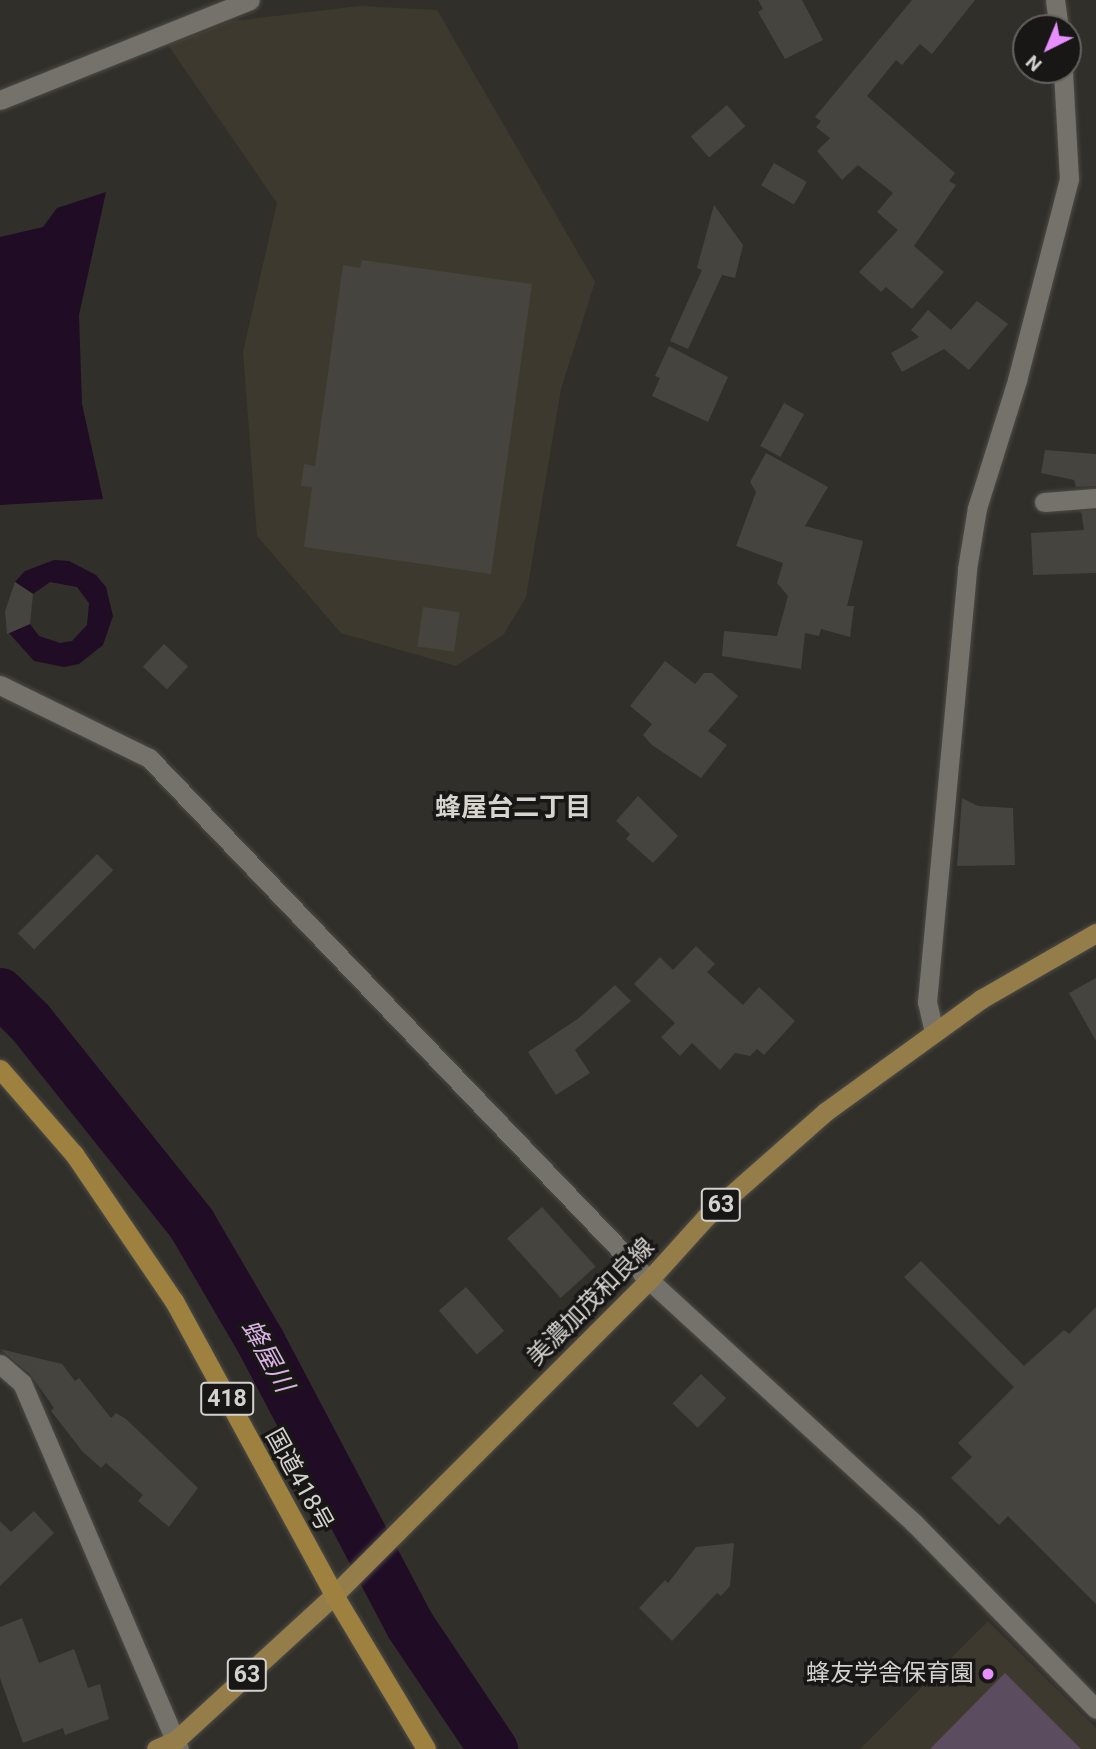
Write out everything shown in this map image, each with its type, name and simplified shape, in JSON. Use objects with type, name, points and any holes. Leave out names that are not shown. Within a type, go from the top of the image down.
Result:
[{"type":"highway","name":"国道418号","points":[[0,1069],[75,1154],[174,1301],[334,1595],[426,1749]]},
{"type":"main road","name":"美濃加茂和良線","points":[[156,1749],[177,1745],[334,1595],[392,1533],[649,1280],[706,1217],[825,1112],[981,999],[1096,933]]},
{"type":"street","points":[[0,100],[250,0]]},
{"type":"street","points":[[934,1032],[928,1002],[967,569],[977,508],[1017,380],[1069,179],[1064,84]]},
{"type":"street","points":[[1044,502],[1096,498]]},
{"type":"street","points":[[0,685],[149,758],[649,1280],[914,1523],[1096,1709]]},
{"type":"street","points":[[0,1364],[22,1383],[177,1745]]},
{"type":"shaded area","points":[[360,6],[437,10],[595,282],[561,389],[526,597],[504,634],[456,666],[341,633],[257,536],[243,352],[277,203],[168,45],[232,21]]},
{"type":"shaded area","points":[[106,192],[79,315],[82,404],[103,499],[0,505],[0,237],[43,227],[57,208]]},
{"type":"shaded area","points":[[54,560],[69,561],[96,575],[106,587],[113,616],[103,645],[79,664],[64,667],[34,661],[9,633],[30,624],[39,636],[60,643],[72,641],[87,625],[89,603],[77,587],[50,582],[33,594],[15,582],[25,571]]},
{"type":"shaded area","name":"蜂友学舎保育園","points":[[988,1621],[1096,1728],[1096,1749],[860,1749]]},
{"type":"shaded area","points":[[1005,1673],[1081,1749],[930,1749]]},
{"type":"building","points":[[758,0],[802,0],[823,40],[785,59],[758,12],[763,9]]},
{"type":"building","points":[[912,0],[975,0],[932,54],[920,44],[902,65],[896,60],[867,96],[955,173],[949,181],[956,185],[914,246],[944,272],[912,309],[886,287],[881,292],[859,272],[898,230],[877,212],[893,193],[858,165],[842,180],[817,151],[830,138],[816,127],[821,121],[815,117]]},
{"type":"building","points":[[727,105],[745,126],[709,158],[691,136]]},
{"type":"building","points":[[774,163],[807,182],[794,205],[761,186]]},
{"type":"building","points":[[714,205],[743,245],[735,278],[722,275],[688,349],[670,341],[702,270],[697,268]]},
{"type":"building","points":[[362,260],[532,284],[491,574],[304,547],[312,487],[301,486],[304,464],[315,466],[343,265],[360,268]]},
{"type":"building","points":[[977,301],[1008,324],[969,370],[944,349],[902,372],[891,353],[919,337],[911,330],[928,310],[951,330]]},
{"type":"building","points":[[669,346],[728,377],[708,422],[652,396],[660,378],[655,376]]},
{"type":"building","points":[[784,403],[804,414],[780,457],[760,446]]},
{"type":"building","points":[[1045,450],[1096,454],[1096,486],[1076,487],[1074,480],[1041,473]]},
{"type":"building","points":[[766,453],[828,487],[805,526],[863,541],[847,606],[854,606],[850,637],[821,629],[819,636],[805,633],[801,669],[722,656],[724,631],[777,636],[788,596],[777,583],[783,563],[736,546],[756,492],[750,482]]},
{"type":"building","points":[[1096,510],[1096,573],[1033,575],[1031,533],[1084,530],[1081,511]]},
{"type":"building","points":[[15,582],[33,594],[30,624],[7,634],[5,611]]},
{"type":"building","points":[[423,607],[460,612],[454,652],[417,647]]},
{"type":"building","points":[[164,644],[188,667],[167,689],[143,667]]},
{"type":"building","points":[[665,661],[695,684],[704,673],[712,673],[738,696],[708,731],[727,745],[701,778],[652,745],[643,735],[652,724],[630,706]]},
{"type":"building","points":[[638,796],[678,836],[653,863],[626,839],[630,834],[616,821]]},
{"type":"building","points":[[962,798],[978,806],[1013,808],[1015,865],[957,866]]},
{"type":"building","points":[[97,854],[113,870],[34,949],[18,933]]},
{"type":"building","points":[[696,946],[715,964],[707,972],[743,1005],[759,987],[795,1021],[764,1055],[757,1049],[750,1056],[735,1053],[720,1070],[692,1043],[680,1056],[661,1037],[675,1023],[634,984],[660,957],[673,970]]},
{"type":"building","points":[[1096,978],[1096,1041],[1069,993]]},
{"type":"building","points":[[615,985],[631,1001],[575,1050],[590,1073],[556,1095],[528,1052],[579,1018]]},
{"type":"building","points":[[542,1207],[596,1266],[561,1298],[507,1238]]},
{"type":"building","points":[[921,1261],[1024,1366],[1064,1330],[1069,1334],[1096,1307],[1096,1604],[1008,1516],[999,1525],[951,1478],[972,1457],[958,1443],[1014,1387],[904,1277]]},
{"type":"building","points":[[466,1287],[504,1331],[477,1354],[439,1311]]},
{"type":"building","points":[[0,1349],[62,1364],[75,1381],[79,1378],[111,1418],[116,1413],[126,1419],[198,1488],[169,1527],[138,1501],[143,1495],[106,1463],[101,1468],[82,1451],[51,1411],[54,1408],[30,1374]]},
{"type":"building","points":[[701,1374],[726,1398],[698,1428],[673,1403]]},
{"type":"building","points":[[34,1511],[54,1533],[0,1586],[0,1521],[11,1532]]},
{"type":"building","points":[[734,1543],[730,1586],[721,1596],[717,1593],[672,1641],[639,1608],[665,1580],[668,1583],[696,1547]]},
{"type":"building","points":[[22,1618],[39,1663],[74,1649],[88,1688],[100,1684],[109,1719],[65,1735],[63,1728],[23,1743],[0,1678],[0,1627]]},
{"type":"waterway","name":"蜂屋川","points":[[0,992],[30,1022],[191,1223],[261,1343],[409,1624],[493,1749]]},
{"type":"place","name":"蜂友学舎保育園","points":[[988,1674]]},
{"type":"district","name":"蜂屋台二丁目","points":[[513,808]]}]
